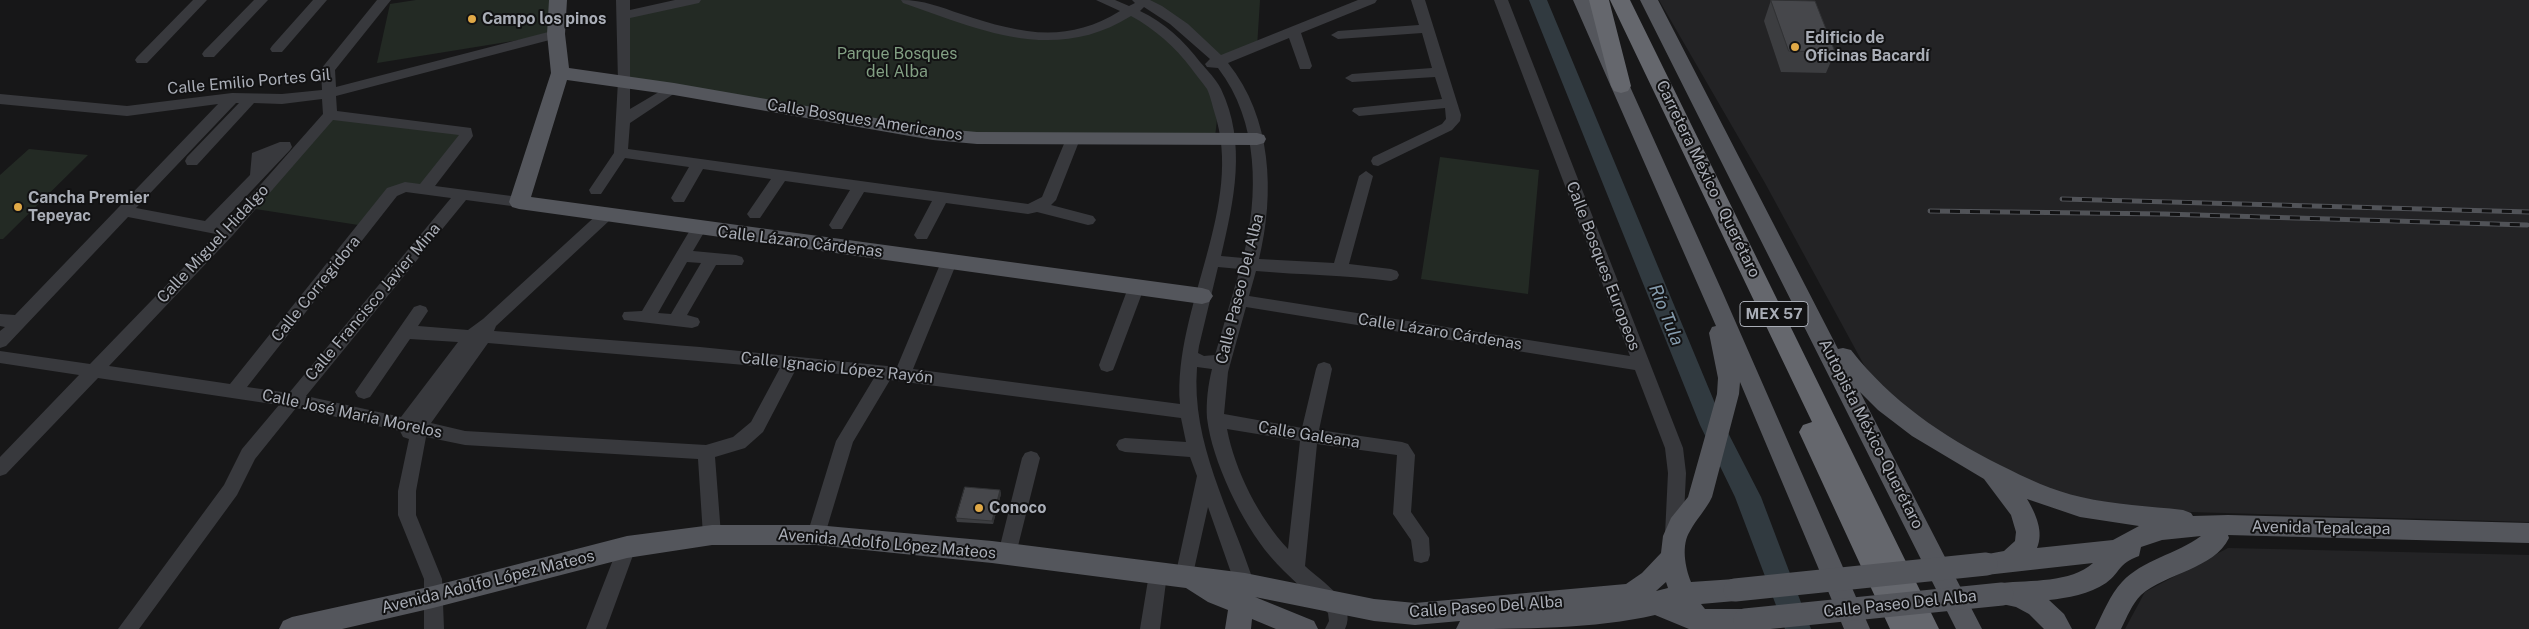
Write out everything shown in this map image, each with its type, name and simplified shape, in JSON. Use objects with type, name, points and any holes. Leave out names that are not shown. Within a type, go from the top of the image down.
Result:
[{"type":"highway","points":[[1599,0],[1621,86]]},
{"type":"highway","name":"Carretera México - Querétaro","points":[[1604,0],[1696,184],[1904,629]]},
{"type":"highway","name":"Carretera México - Querétaro","points":[[1620,0],[1925,629]]},
{"type":"main road","points":[[519,202],[560,73],[556,34],[558,0]]},
{"type":"main road","points":[[1582,0],[1712,291],[1858,629]]},
{"type":"main road","name":"Autopista México-Querétaro","points":[[1649,0],[1970,629]]},
{"type":"main road","name":"Calle Bosques Americanos","points":[[560,73],[674,89],[933,134],[976,138],[1230,140],[1257,138]]},
{"type":"main road","name":"Calle Lázaro Cárdenas","points":[[519,202],[605,216],[1202,296]]},
{"type":"main road","points":[[1790,274],[1818,312],[1841,352],[1874,394],[1913,427],[1976,464],[2029,490],[2079,506],[2222,532]]},
{"type":"main road","points":[[1631,595],[1651,581],[1673,548],[1680,525],[1697,505],[1726,402],[1729,378],[1712,291]]},
{"type":"main road","points":[[1976,464],[2008,492],[2026,520],[2028,534],[2026,547],[2022,553],[1997,563]]},
{"type":"main road","points":[[2108,629],[2123,598],[2132,588],[2152,574],[2196,554],[2222,532]]},
{"type":"main road","name":"Avenida Tepalcapa","points":[[1997,563],[2119,550],[2222,532],[2529,533]]},
{"type":"main road","name":"Avenida Tepalcapa","points":[[2222,532],[2235,536],[2529,545]]},
{"type":"main road","name":"Avenida Adolfo López Mateos","points":[[292,629],[433,597],[627,547],[712,535],[816,536],[1007,554],[1188,578],[1217,594],[1243,593],[1330,601]]},
{"type":"main road","points":[[1673,548],[1684,594],[1703,626]]},
{"type":"main road","points":[[2005,593],[2051,588],[2083,581],[2105,569],[2119,550]]},
{"type":"main road","name":"Calle Paseo Del Alba","points":[[1684,594],[1997,563]]},
{"type":"main road","points":[[1238,629],[1243,593]]},
{"type":"main road","name":"Avenida Adolfo López Mateos","points":[[1243,593],[1280,619],[1305,629]]},
{"type":"main road","points":[[2005,593],[2026,599],[2042,609],[2059,629]]},
{"type":"main road","name":"Calle Paseo Del Alba","points":[[1330,601],[1374,610],[1415,614],[1631,595],[1657,602],[1703,626],[2005,593]]},
{"type":"main road","points":[[1469,629],[1638,610],[1684,594]]},
{"type":"street","points":[[142,60],[200,0]]},
{"type":"street","points":[[209,54],[261,0]]},
{"type":"street","points":[[277,49],[320,0]]},
{"type":"street","points":[[384,0],[328,69],[330,115],[467,132],[423,190]]},
{"type":"street","points":[[596,190],[621,153],[624,81],[623,0]]},
{"type":"street","points":[[624,15],[694,0]]},
{"type":"street","points":[[908,0],[955,16],[1021,34],[1044,38],[1068,38],[1085,34],[1138,4]]},
{"type":"street","name":"Calle Paseo Del Alba","points":[[1103,0],[1138,4],[1178,22],[1221,61],[1243,95],[1257,138],[1263,185],[1249,264],[1215,388],[1216,420],[1225,452],[1255,517],[1270,542],[1294,569],[1330,601]]},
{"type":"street","points":[[1202,68],[1370,0]]},
{"type":"street","points":[[1378,162],[1447,127],[1453,121],[1454,115],[1418,0]]},
{"type":"street","name":"Calle Bosques Europeos","points":[[1501,0],[1675,455],[1673,548]]},
{"type":"street","name":"Calle Paseo Del Alba","points":[[1138,4],[1202,68],[1219,101],[1230,140],[1231,166],[1228,190],[1189,353],[1188,412],[1197,450],[1243,593]]},
{"type":"street","points":[[1338,35],[1427,29]]},
{"type":"street","points":[[1294,32],[1305,66]]},
{"type":"street","name":"Calle Emilio Portes Gil","points":[[0,99],[127,111],[232,98],[282,99],[328,94],[556,34]]},
{"type":"street","points":[[1352,78],[1440,72]]},
{"type":"street","points":[[622,121],[674,89]]},
{"type":"street","points":[[0,342],[232,98]]},
{"type":"street","points":[[192,162],[251,98]]},
{"type":"street","points":[[1359,111],[1450,103]]},
{"type":"street","name":"Calle Miguel Hidalgo","points":[[0,469],[92,371],[228,232],[330,115]]},
{"type":"street","points":[[1037,208],[1048,200],[1073,139]]},
{"type":"street","points":[[621,153],[1017,210],[1037,208],[1088,220]]},
{"type":"street","points":[[679,198],[698,165]]},
{"type":"street","points":[[755,214],[780,176]]},
{"type":"street","points":[[1340,269],[1366,176]]},
{"type":"street","points":[[208,228],[257,177]]},
{"type":"street","points":[[837,225],[859,187]]},
{"type":"street","name":"Calle Lázaro Cárdenas","points":[[398,188],[519,202]]},
{"type":"street","name":"Calle Corregidora","points":[[234,391],[392,192],[398,188]]},
{"type":"street","name":"Calle Francisco Javier Mina","points":[[128,629],[231,490],[248,454],[462,195]]},
{"type":"street","points":[[922,235],[941,198]]},
{"type":"street","points":[[124,211],[228,232]]},
{"type":"street","points":[[434,629],[433,579],[406,515],[407,491],[417,448],[411,426],[482,332],[605,216]]},
{"type":"street","points":[[647,317],[698,228]]},
{"type":"street","points":[[682,256],[736,261]]},
{"type":"street","points":[[630,316],[684,321],[712,259]]},
{"type":"street","points":[[1212,261],[1316,270],[1340,269],[1390,275]]},
{"type":"street","points":[[816,536],[845,441],[894,375],[949,262]]},
{"type":"street","points":[[1107,365],[1136,288]]},
{"type":"street","name":"Calle Lázaro Cárdenas","points":[[1239,300],[1640,364]]},
{"type":"street","points":[[364,392],[420,311]]},
{"type":"street","points":[[0,320],[19,322]]},
{"type":"street","name":"Calle Ignacio López Rayón","points":[[406,332],[482,332],[790,362],[1056,392],[1188,412]]},
{"type":"street","points":[[1189,353],[1198,362],[1209,363],[1222,359]]},
{"type":"street","name":"Calle José María Morelos","points":[[0,357],[292,400],[465,438],[706,452],[739,443],[753,432],[790,362]]},
{"type":"street","points":[[1294,569],[1309,436],[1324,368]]},
{"type":"street","name":"Calle Galeana","points":[[1216,420],[1309,436],[1402,448],[1406,455],[1402,514],[1420,538],[1421,555]]},
{"type":"street","points":[[1126,445],[1197,450]]},
{"type":"street","points":[[706,452],[712,535]]},
{"type":"street","points":[[1007,554],[1031,458]]},
{"type":"street","points":[[1188,578],[1206,474]]},
{"type":"street","points":[[596,629],[627,547]]},
{"type":"street","points":[[1150,629],[1158,574]]},
{"type":"street","points":[[1330,601],[1337,609],[1339,622],[1335,629]]},
{"type":"shaded area","points":[[1659,0],[2529,0],[2529,522],[2157,511],[2048,492],[1931,434],[1870,376],[1765,183]]},
{"type":"shaded area","points":[[2228,548],[2529,555],[2529,629],[2125,629],[2145,592]]},
{"type":"green space","name":"Campo los pinos","points":[[416,0],[558,0],[556,34],[377,63],[390,4]]},
{"type":"green space","name":"Parque Bosques del Alba","points":[[694,0],[908,0],[1021,34],[1068,38],[1131,10],[1157,24],[1219,101],[1215,137],[977,138],[625,81],[624,15]]},
{"type":"green space","points":[[1139,0],[1260,0],[1257,47],[1221,61]]},
{"type":"green space","points":[[330,115],[467,132],[423,190],[398,188],[365,226],[249,208]]},
{"type":"green space","name":"Cancha Premier Tepeyac","points":[[29,149],[88,155],[3,239],[0,239],[0,175]]},
{"type":"green space","points":[[1440,157],[1539,170],[1528,294],[1421,279]]},
{"type":"building","points":[[1771,0],[1815,1],[1835,52],[1789,51]]},
{"type":"building","name":"Conoco","points":[[965,487],[1000,490],[992,521],[956,518]]},
{"type":"waterway","name":"Río Tula","points":[[1538,0],[1712,425],[1748,497],[1798,629]]},
{"type":"railway","points":[[2062,199],[2529,212]]},
{"type":"railway","points":[[1930,211],[2164,214],[2527,225]]},
{"type":"place","name":"Campo los pinos","points":[[472,19]]},
{"type":"place","name":"Edificio de Oficinas Bacardí","points":[[1795,47]]},
{"type":"place","name":"Cancha Premier Tepeyac","points":[[18,207]]},
{"type":"place","name":"Conoco","points":[[979,508]]}]
